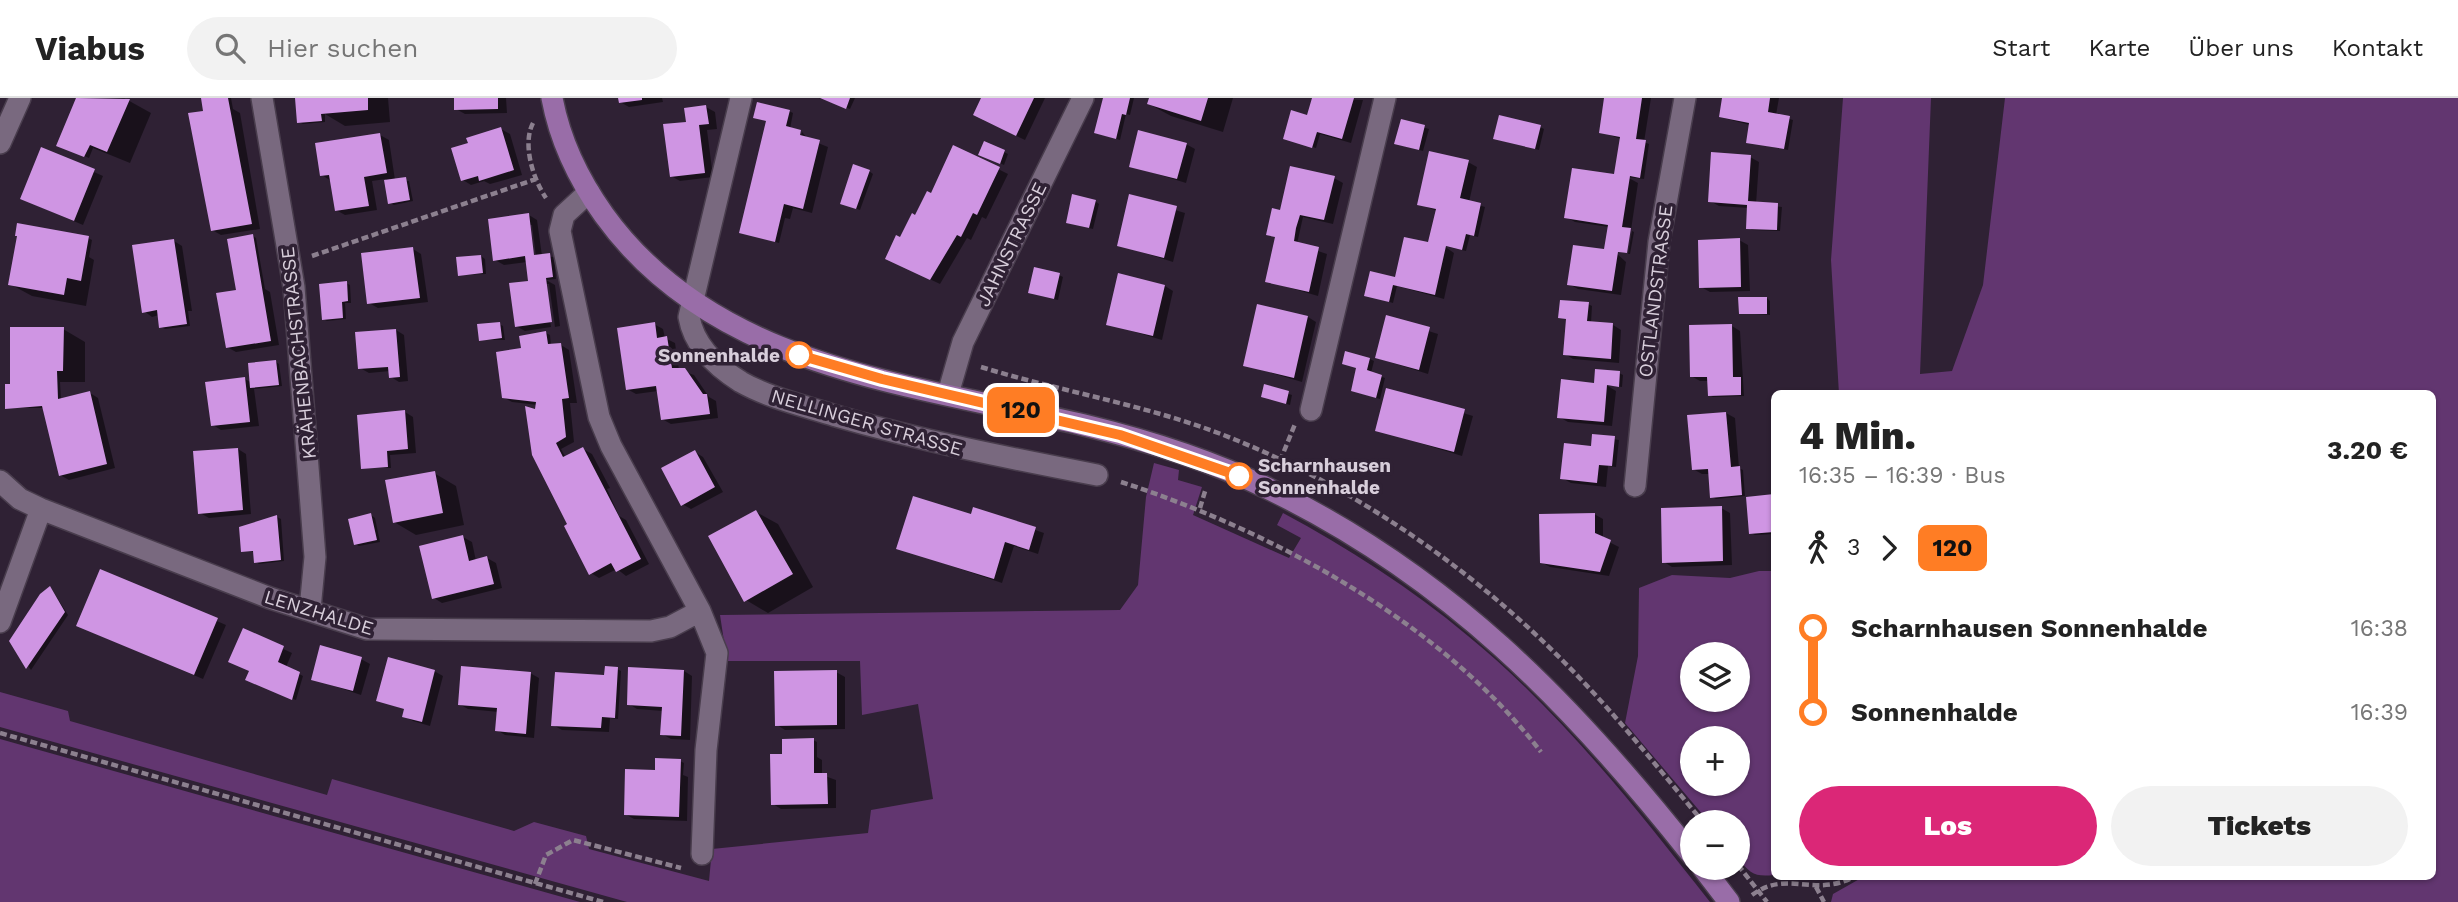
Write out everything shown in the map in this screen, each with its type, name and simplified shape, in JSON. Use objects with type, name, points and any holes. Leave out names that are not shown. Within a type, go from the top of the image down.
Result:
[{"type":"main road","points":[[552,98],[570,156],[589,192],[630,249],[663,281],[738,329],[793,353],[882,379],[1152,444],[1222,469],[1281,495],[1374,548],[1440,594],[1503,645],[1577,718],[1680,841]]},
{"type":"main road","points":[[1712,880],[1729,902]]},
{"type":"street","points":[[0,143],[20,98]]},
{"type":"street","name":"KRÄHENBACHSTRASSE","points":[[262,98],[290,263],[306,413],[314,557],[310,609]]},
{"type":"street","name":"NELLINGER STRASSE","points":[[741,98],[692,300],[690,322],[701,345],[716,364],[751,387],[808,407],[931,442],[1097,475]]},
{"type":"street","name":"JAHNSTRASSE","points":[[948,394],[963,342],[1083,98]]},
{"type":"street","points":[[1311,410],[1385,98]]},
{"type":"street","name":"OSTLANDSTRASSE","points":[[1635,486],[1658,254],[1685,98]]},
{"type":"street","points":[[589,192],[564,215],[560,231],[596,404],[611,446],[700,611],[714,643],[718,662],[706,750],[702,854]]},
{"type":"street","name":"LENZHALDE","points":[[0,481],[20,499],[41,509],[270,598],[310,609],[357,627],[386,632],[651,631],[670,627],[700,611]]},
{"type":"street","points":[[0,622],[41,509]]},
{"type":"path","points":[[322,253],[536,179]]},
{"type":"path","points":[[1280,461],[1287,439]]},
{"type":"path","points":[[1097,475],[1200,508],[1300,556],[1387,612],[1466,672],[1505,708],[1541,751]]},
{"type":"path","points":[[1200,508],[1208,485]]},
{"type":"path","points":[[0,733],[603,902]]},
{"type":"path","points":[[535,884],[542,859],[566,841],[580,841],[684,868],[696,866],[702,854]]},
{"type":"path","points":[[1750,880],[1767,902]]},
{"type":"path","points":[[1742,902],[1758,891],[1778,883],[1816,887],[1843,880]]},
{"type":"path","points":[[1816,887],[1824,902]]},
{"type":"shaded area","points":[[1843,98],[1931,98],[1920,374],[1952,371],[1983,285],[2005,98],[2458,98],[2458,902],[1831,902],[1833,894],[1858,880],[2436,880],[2436,390],[1839,390],[1831,260]]},
{"type":"shaded area","points":[[1154,463],[1179,470],[1178,480],[1202,487],[1193,515],[1289,558],[1301,538],[1277,525],[1283,513],[1331,540],[1424,601],[1535,696],[1596,762],[1680,865],[1680,880],[1692,880],[1710,902],[627,902],[0,727],[0,692],[68,711],[70,721],[327,795],[332,779],[514,831],[534,822],[586,836],[589,849],[709,881],[712,849],[868,833],[871,810],[933,799],[918,704],[862,715],[860,661],[727,661],[720,615],[1120,610],[1138,585],[1146,497]]},
{"type":"shaded area","points":[[1771,571],[1771,875],[1757,875],[1750,871],[1750,810],[1699,810],[1687,796],[1750,796],[1750,726],[1680,726],[1680,788],[1625,723],[1638,656],[1639,588],[1672,575],[1730,578]]},
{"type":"shaded area","points":[[0,739],[580,902],[0,902]]},
{"type":"building","points":[[76,98],[130,99],[107,152],[90,145],[84,157],[56,146]]},
{"type":"building","points":[[201,98],[228,98],[252,224],[211,231],[188,113],[203,111]]},
{"type":"building","points":[[295,98],[368,98],[368,110],[321,114],[322,121],[297,123]]},
{"type":"building","points":[[454,98],[498,98],[498,109],[454,110]]},
{"type":"building","points":[[618,98],[642,98],[642,100],[619,103]]},
{"type":"building","points":[[820,98],[850,98],[846,109]]},
{"type":"building","points":[[981,98],[1034,98],[1016,136],[973,115]]},
{"type":"building","points":[[1103,98],[1130,98],[1126,115],[1122,114],[1116,139],[1094,133]]},
{"type":"building","points":[[1149,98],[1208,98],[1201,121],[1147,104]]},
{"type":"building","points":[[1312,98],[1354,98],[1342,139],[1317,132],[1312,148],[1283,139],[1291,110],[1307,115]]},
{"type":"building","points":[[1604,98],[1642,98],[1636,139],[1646,140],[1640,178],[1630,176],[1622,227],[1631,228],[1627,253],[1618,252],[1612,291],[1567,285],[1573,245],[1604,249],[1608,225],[1564,218],[1572,168],[1614,174],[1620,137],[1599,133]]},
{"type":"building","points":[[1722,98],[1770,98],[1768,112],[1790,116],[1784,149],[1746,143],[1749,123],[1719,117]]},
{"type":"building","points":[[757,102],[790,110],[786,126],[801,130],[800,135],[820,140],[803,209],[784,204],[775,242],[739,233],[766,121],[753,118]]},
{"type":"building","points":[[706,105],[709,124],[699,125],[705,173],[670,177],[663,124],[686,122],[684,108]]},
{"type":"building","points":[[1499,115],[1541,125],[1535,149],[1493,139]]},
{"type":"building","points":[[1401,119],[1425,125],[1419,150],[1394,144]]},
{"type":"building","points":[[501,127],[514,170],[479,181],[478,176],[461,181],[451,148],[468,143],[466,138]]},
{"type":"building","points":[[1138,130],[1187,143],[1177,179],[1129,167]]},
{"type":"building","points":[[380,133],[387,173],[364,177],[369,206],[335,211],[329,175],[320,176],[315,143]]},
{"type":"building","points":[[984,141],[1005,150],[1000,164],[978,155]]},
{"type":"building","points":[[953,145],[1000,167],[977,215],[973,213],[961,237],[957,235],[930,280],[885,259],[896,235],[900,237],[927,191],[931,193]]},
{"type":"building","points":[[41,147],[95,169],[74,221],[20,199]]},
{"type":"building","points":[[1429,151],[1469,160],[1460,198],[1481,203],[1474,236],[1466,234],[1462,250],[1446,246],[1435,295],[1393,285],[1389,302],[1364,296],[1370,271],[1395,277],[1404,237],[1428,242],[1436,209],[1417,205]]},
{"type":"building","points":[[1711,152],[1751,155],[1748,201],[1778,203],[1777,230],[1746,229],[1747,205],[1708,202]]},
{"type":"building","points":[[853,164],[870,170],[856,209],[840,204]]},
{"type":"building","points":[[1290,166],[1335,176],[1324,220],[1300,215],[1296,228],[1294,241],[1319,247],[1309,292],[1265,282],[1275,237],[1266,235],[1272,208],[1280,210]]},
{"type":"building","points":[[406,177],[410,200],[388,204],[384,180]]},
{"type":"building","points":[[1072,194],[1096,200],[1089,228],[1066,223]]},
{"type":"building","points":[[1129,194],[1177,206],[1164,258],[1117,246]]},
{"type":"building","points":[[529,213],[534,255],[550,253],[553,277],[546,278],[552,322],[515,327],[509,283],[528,281],[525,256],[493,261],[488,219]]},
{"type":"building","points":[[17,223],[89,236],[81,281],[67,278],[64,295],[8,285]]},
{"type":"building","points":[[253,234],[271,341],[226,348],[216,293],[236,290],[227,239]]},
{"type":"building","points":[[1740,238],[1741,287],[1699,288],[1698,240]]},
{"type":"building","points":[[174,239],[187,324],[159,328],[157,310],[142,313],[132,245]]},
{"type":"building","points":[[413,247],[420,298],[367,304],[361,253]]},
{"type":"building","points":[[481,255],[483,273],[458,276],[456,257]]},
{"type":"building","points":[[1034,267],[1060,273],[1054,299],[1028,293]]},
{"type":"building","points":[[1118,273],[1165,285],[1153,336],[1106,325]]},
{"type":"building","points":[[347,281],[348,301],[342,302],[343,318],[322,320],[319,284]]},
{"type":"building","points":[[1738,297],[1767,297],[1767,314],[1739,314]]},
{"type":"building","points":[[1560,300],[1589,302],[1587,321],[1613,323],[1611,359],[1563,355],[1566,319],[1558,318]]},
{"type":"building","points":[[1257,304],[1308,316],[1294,378],[1243,366]]},
{"type":"building","points":[[1386,315],[1430,327],[1419,370],[1375,358]]},
{"type":"building","points":[[500,322],[502,338],[479,341],[477,324]]},
{"type":"building","points":[[655,322],[657,338],[667,336],[672,368],[685,368],[703,394],[707,394],[710,414],[661,420],[656,386],[626,390],[617,328]]},
{"type":"building","points":[[1732,324],[1733,377],[1741,377],[1741,395],[1708,396],[1707,377],[1690,377],[1689,325]]},
{"type":"building","points":[[10,327],[64,327],[63,371],[57,371],[58,399],[90,391],[107,464],[59,476],[42,406],[5,409],[5,384],[10,384]]},
{"type":"building","points":[[396,329],[400,377],[389,378],[388,367],[358,369],[355,332]]},
{"type":"building","points":[[546,331],[548,344],[561,343],[569,398],[562,399],[566,437],[556,443],[563,457],[583,447],[641,559],[616,572],[611,563],[589,575],[564,526],[567,524],[532,455],[525,406],[535,409],[536,402],[502,398],[496,352],[521,348],[519,336]]},
{"type":"building","points":[[1345,351],[1370,358],[1367,370],[1382,375],[1376,398],[1351,391],[1356,368],[1342,364]]},
{"type":"building","points":[[276,360],[279,385],[250,388],[248,363]]},
{"type":"building","points":[[1595,369],[1620,371],[1619,387],[1607,385],[1604,422],[1557,418],[1561,379],[1594,383]]},
{"type":"building","points":[[245,377],[250,422],[211,426],[205,382]]},
{"type":"building","points":[[1264,384],[1289,391],[1286,404],[1261,397]]},
{"type":"building","points":[[1386,388],[1465,409],[1454,452],[1375,431]]},
{"type":"building","points":[[405,410],[408,449],[387,451],[388,467],[361,469],[357,415]]},
{"type":"building","points":[[1726,412],[1731,467],[1740,466],[1742,495],[1710,498],[1708,469],[1692,470],[1687,415]]},
{"type":"building","points":[[1592,434],[1615,436],[1612,466],[1599,465],[1597,483],[1560,479],[1564,443],[1591,446]]},
{"type":"building","points":[[238,448],[243,510],[198,514],[193,451]]},
{"type":"building","points":[[695,450],[715,487],[681,506],[661,468]]},
{"type":"building","points":[[435,471],[443,513],[393,523],[385,480]]},
{"type":"building","points":[[1771,494],[1771,532],[1749,534],[1746,497]]},
{"type":"building","points":[[913,496],[971,514],[973,507],[1036,527],[1029,550],[1005,542],[994,579],[896,549]]},
{"type":"building","points":[[1722,506],[1723,561],[1662,563],[1661,508]]},
{"type":"building","points":[[756,510],[793,574],[744,602],[708,536]]},
{"type":"building","points":[[371,513],[377,540],[354,545],[348,519]]},
{"type":"building","points":[[1595,513],[1595,533],[1611,540],[1600,572],[1540,563],[1539,514]]},
{"type":"building","points":[[277,515],[281,560],[254,563],[253,551],[241,552],[239,527]]},
{"type":"building","points":[[463,535],[469,561],[487,556],[494,584],[432,599],[419,546]]},
{"type":"building","points":[[100,569],[218,618],[194,675],[76,626]]},
{"type":"building","points":[[50,586],[65,612],[26,669],[9,641],[40,594]]},
{"type":"building","points":[[243,628],[284,646],[278,662],[300,672],[292,700],[245,680],[249,671],[228,662]]},
{"type":"building","points":[[320,645],[362,657],[353,691],[311,680]]},
{"type":"building","points":[[388,657],[435,670],[422,722],[402,717],[404,709],[376,701]]},
{"type":"building","points":[[461,666],[531,672],[526,734],[495,731],[497,708],[458,705]]},
{"type":"building","points":[[605,666],[618,667],[615,718],[602,717],[601,728],[551,726],[555,672],[604,675]]},
{"type":"building","points":[[628,667],[684,670],[681,736],[660,735],[662,707],[627,705]]},
{"type":"building","points":[[837,670],[837,725],[775,726],[774,671]]},
{"type":"building","points":[[814,738],[814,773],[827,773],[828,804],[771,805],[770,754],[782,754],[782,739]]},
{"type":"building","points":[[655,758],[681,759],[679,817],[624,815],[625,769],[655,770]]},
{"type":"bus line","name":"120","points":[[799,355],[882,379],[1120,435],[1239,476]]},
{"type":"place","name":"Sonnenhalde","points":[[799,355]]},
{"type":"place","name":"Scharnhausen Sonnenhalde","points":[[1239,476]]}]
